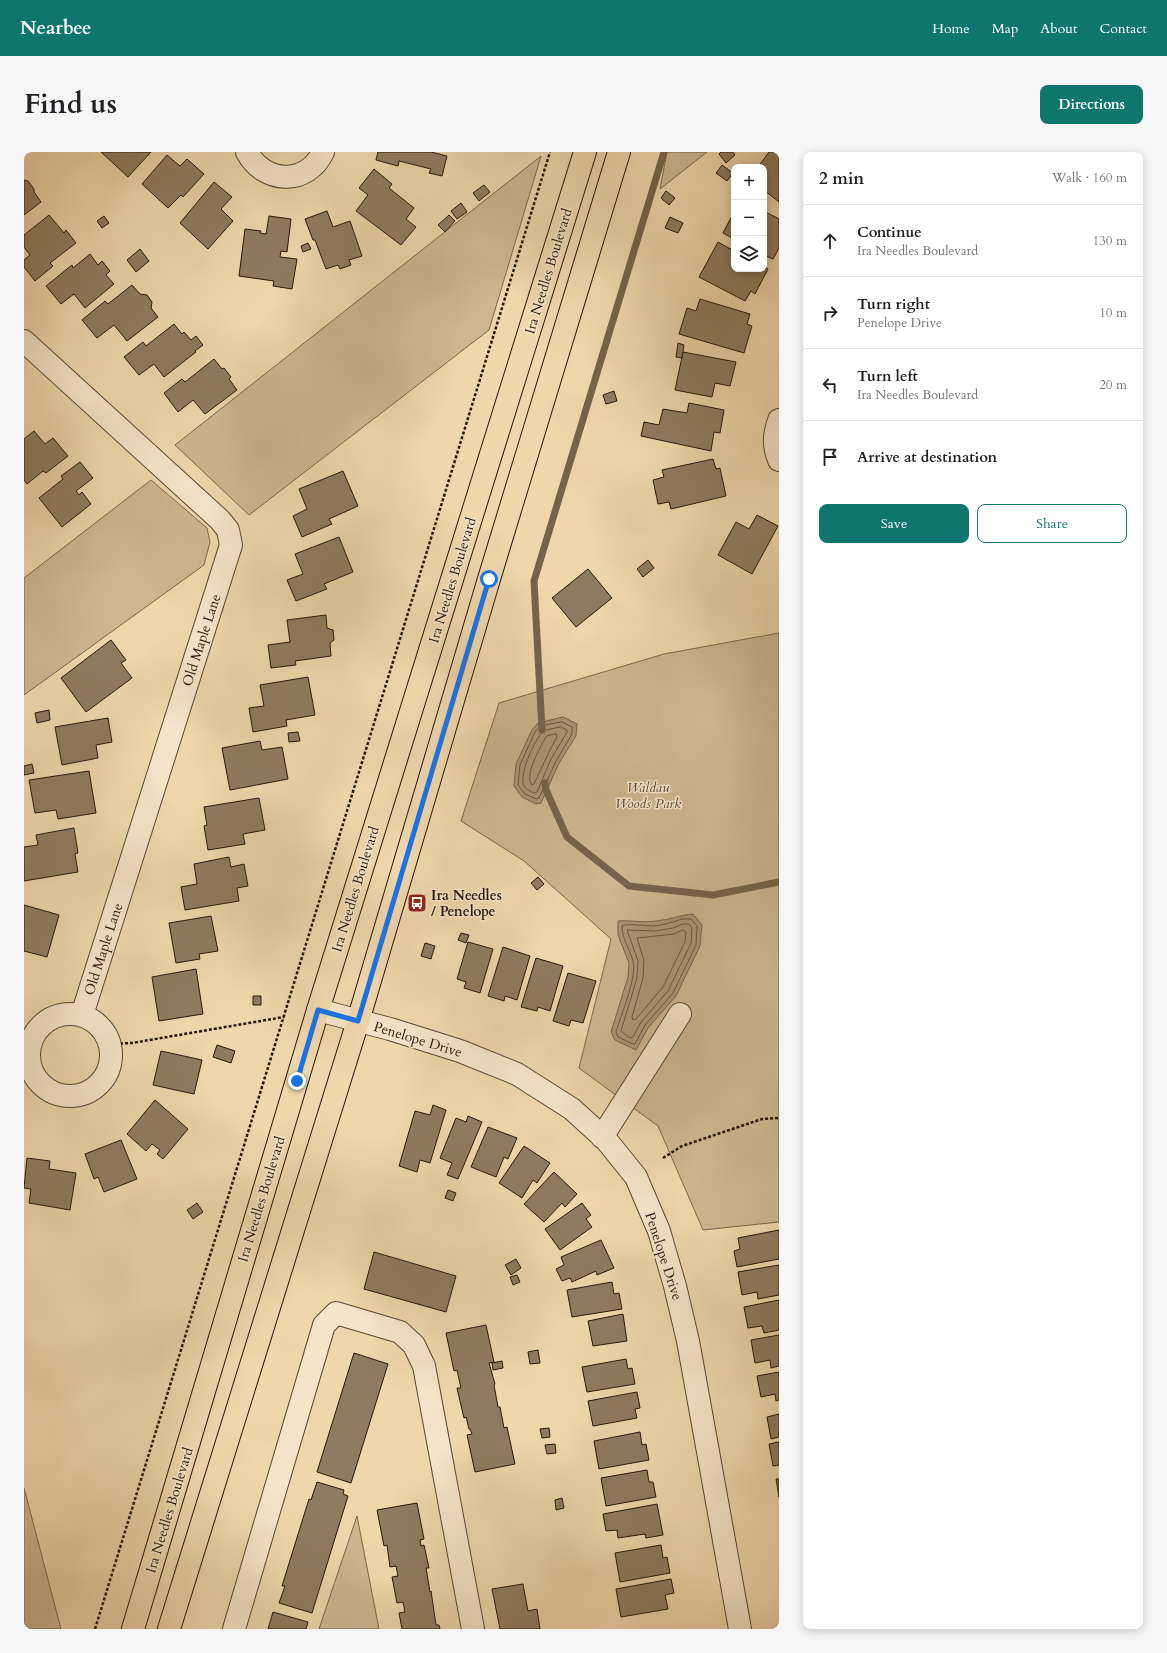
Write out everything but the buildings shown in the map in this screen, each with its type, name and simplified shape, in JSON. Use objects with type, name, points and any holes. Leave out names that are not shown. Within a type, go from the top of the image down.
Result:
[{"type":"main road","name":"Ira Needles Boulevard","points":[[133,1629],[318,1010],[585,152]]},
{"type":"main road","points":[[169,1629],[358,1021],[489,579],[619,152]]},
{"type":"street","points":[[247,152],[251,160],[261,170],[280,177],[294,177],[302,174],[314,166],[323,152]]},
{"type":"street","name":"Old Maple Lane","points":[[26,348],[220,520],[228,530],[231,545],[82,1016]]},
{"type":"street","points":[[779,420],[774,434],[775,449],[779,460]]},
{"type":"street","name":"Penelope Drive","points":[[318,1010],[390,1029],[460,1051],[517,1074],[572,1109],[602,1137],[636,1177],[659,1231],[675,1286],[688,1341],[740,1629]]},
{"type":"street","points":[[61,1014],[82,1016],[99,1026],[110,1044],[111,1060],[108,1072],[98,1086],[82,1095],[69,1096],[55,1094],[42,1086],[31,1071],[28,1055],[32,1037],[46,1021],[61,1014]]},
{"type":"street","points":[[602,1137],[680,1014]]},
{"type":"street","points":[[234,1629],[324,1325],[336,1313],[400,1332],[414,1345],[424,1366],[473,1629]]},
{"type":"path","points":[[95,1629],[550,152]]},
{"type":"path","points":[[110,1044],[132,1043],[284,1016]]},
{"type":"path","points":[[663,1158],[682,1146],[711,1136],[762,1119],[779,1118]]},
{"type":"green space","points":[[667,152],[707,152],[660,189]]},
{"type":"green space","points":[[541,156],[489,330],[249,515],[175,445]]},
{"type":"green space","points":[[151,480],[207,528],[210,542],[204,565],[24,695],[24,578]]},
{"type":"green space","name":"Waldau Woods Park","points":[[779,633],[779,1222],[703,1230],[658,1126],[579,1068],[611,939],[524,861],[461,821],[499,703],[664,654]]},
{"type":"green space","points":[[24,1488],[61,1629],[24,1629]]},
{"type":"green space","points":[[357,1516],[379,1629],[319,1629]]},
{"type":"water","points":[[563,717],[577,724],[576,736],[559,763],[541,803],[536,804],[522,797],[514,786],[516,764],[532,730],[538,723]]},
{"type":"water","points":[[693,914],[702,925],[700,946],[676,996],[648,1028],[636,1050],[615,1040],[611,1032],[628,977],[629,963],[618,935],[618,921],[651,922]]},
{"type":"waterway","points":[[542,730],[534,581],[664,152]]},
{"type":"waterway","points":[[545,783],[546,790],[567,837],[629,886],[713,895],[779,882]]},
{"type":"place","name":"Ira Needles / Penelope","points":[[417,903]]},
{"type":"route","points":[[297,1081],[318,1010],[358,1021],[489,579]]}]
